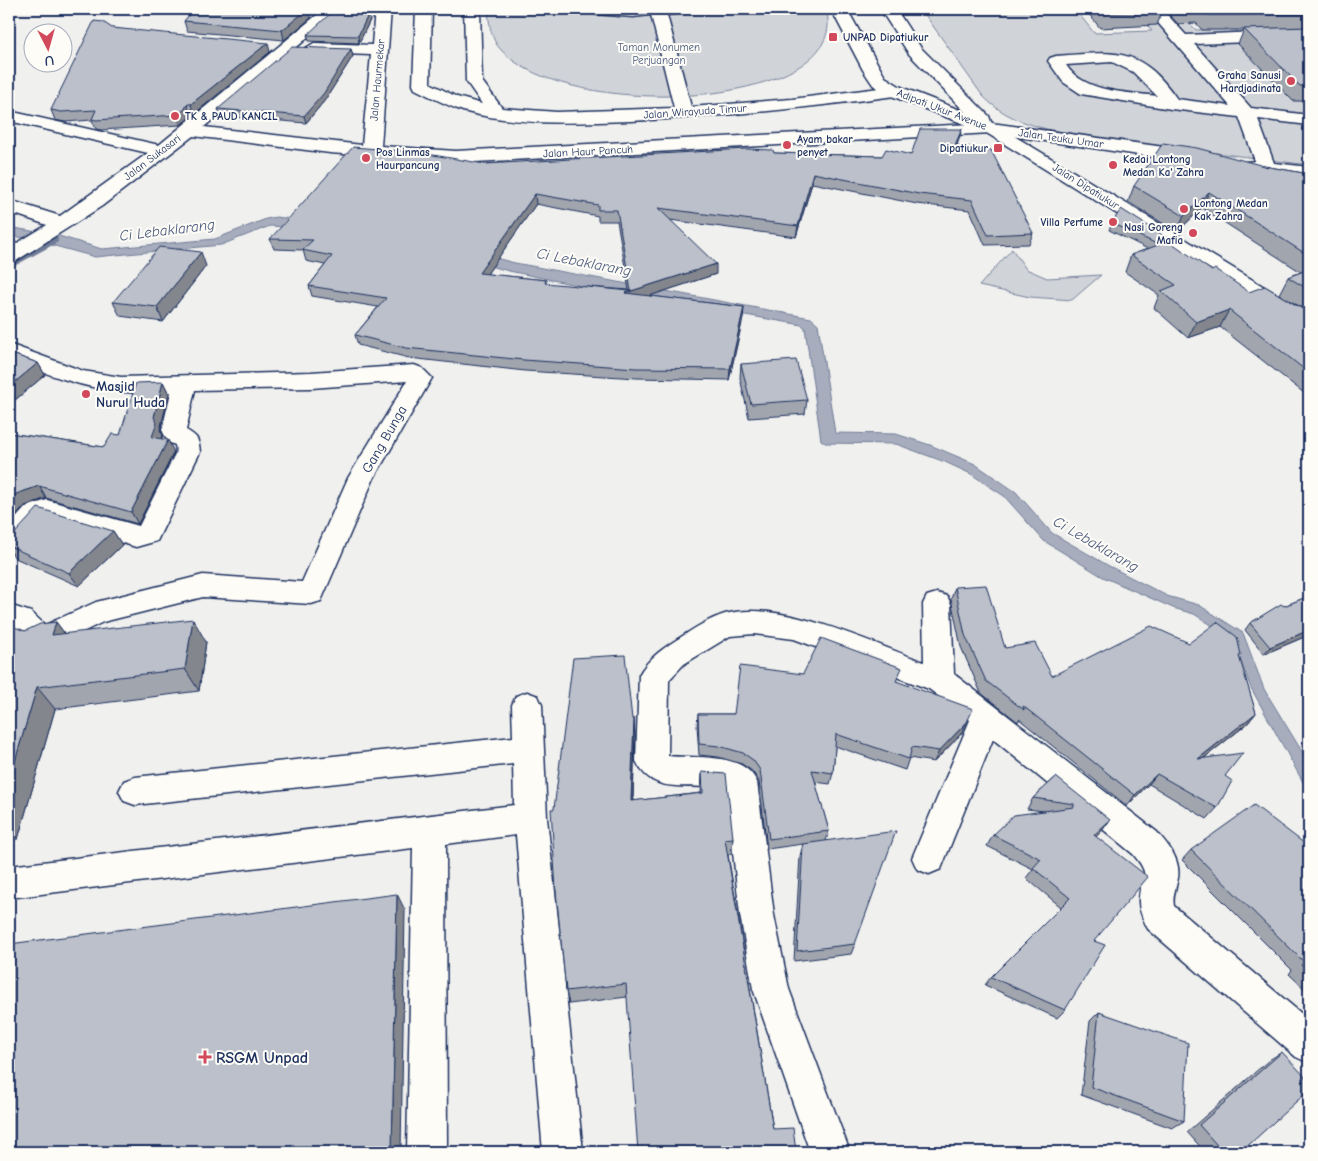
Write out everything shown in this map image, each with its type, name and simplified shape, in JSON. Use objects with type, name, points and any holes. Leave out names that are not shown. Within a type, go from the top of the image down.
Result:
[{"type":"street","name":"Jalan Haurmekar","points":[[371,151],[383,9]]},
{"type":"street","name":"Jalan Wirayuda Timur","points":[[424,9],[421,85],[451,101],[495,111],[561,118],[684,113],[895,91]]},
{"type":"street","points":[[472,9],[474,81],[495,111]]},
{"type":"street","points":[[595,9],[658,12],[681,9]]},
{"type":"street","name":"Adipati Ukur Avenue","points":[[839,9],[871,70],[879,81],[895,91],[991,128]]},
{"type":"street","name":"Adipati Ukur Avenue","points":[[888,9],[915,51],[991,128]]},
{"type":"street","points":[[1154,9],[1247,114],[1267,168]]},
{"type":"street","points":[[310,11],[331,10]]},
{"type":"street","name":"Jalan Sukasari","points":[[15,253],[59,225],[163,151],[331,10]]},
{"type":"street","points":[[658,12],[684,113]]},
{"type":"street","points":[[1180,40],[1309,35]]},
{"type":"street","points":[[270,45],[380,50]]},
{"type":"street","points":[[1171,104],[1138,66],[1126,60],[1095,58],[1056,61],[1060,70],[1075,84],[1087,90],[1171,104],[1309,120]]},
{"type":"street","points":[[9,116],[163,151]]},
{"type":"street","name":"Jalan Dipatiukur","points":[[991,128],[1309,323]]},
{"type":"street","name":"Jalan Haur Pancuh","points":[[187,130],[330,148],[440,156],[489,156],[991,128]]},
{"type":"street","name":"Jalan Teuku Umar","points":[[991,128],[1208,159]]},
{"type":"street","points":[[1237,164],[1309,173]]},
{"type":"street","points":[[9,206],[59,225]]},
{"type":"street","name":"Gang Bunga","points":[[9,352],[86,380],[165,386],[185,383],[311,380],[414,373],[420,378],[361,478],[311,593],[202,586],[96,613],[42,640],[21,620],[9,616]]},
{"type":"street","points":[[9,543],[35,514],[47,510],[136,537],[148,534],[188,452],[187,440],[176,436],[174,430],[185,383]]},
{"type":"street","points":[[937,604],[939,680]]},
{"type":"street","points":[[830,1152],[772,988],[757,915],[740,782],[728,774],[660,770],[652,761],[654,675],[674,656],[710,632],[727,626],[754,623],[795,628],[939,680],[987,716],[1145,843],[1160,862],[1161,878],[1155,896],[1155,906],[1160,917],[1309,1044]]},
{"type":"street","points":[[527,704],[531,818],[563,1152]]},
{"type":"street","points":[[929,858],[987,716]]},
{"type":"street","points":[[135,791],[529,749]]},
{"type":"street","points":[[9,882],[531,818]]},
{"type":"street","points":[[427,1152],[430,830]]},
{"type":"green space","name":"Taman Monumen Perjuangan","points":[[488,9],[826,9],[823,43],[795,69],[750,86],[694,95],[634,95],[577,87],[529,70],[497,45],[491,32]]},
{"type":"green space","points":[[921,9],[1075,9],[1094,33],[1152,31],[1133,9],[1176,9],[1196,30],[1235,29],[1309,105],[1309,165],[1069,134],[1022,121],[1001,111],[982,95]]},
{"type":"green space","points":[[1012,249],[1026,269],[1047,278],[1101,275],[1072,300],[1030,297],[979,286]]},
{"type":"water","points":[[276,217],[324,223],[440,244],[515,263],[811,318],[818,324],[835,433],[896,434],[930,445],[975,464],[1016,492],[1052,533],[1109,566],[1167,596],[1199,605],[1243,633],[1264,689],[1309,763],[1309,793],[1251,688],[1232,638],[1194,614],[1173,608],[1103,577],[1044,541],[1004,496],[971,474],[896,444],[825,443],[821,440],[805,328],[802,325],[586,287],[509,271],[424,249],[301,228],[270,226],[221,245],[95,257],[26,238],[9,236],[9,227],[59,236],[102,249],[215,239],[266,219]]},
{"type":"building","points":[[194,9],[308,9],[282,30],[184,21]]},
{"type":"building","points":[[1102,9],[1161,9],[1163,10],[1105,13]]},
{"type":"building","points":[[1202,9],[1309,9],[1309,14],[1208,15]]},
{"type":"building","points":[[332,12],[369,13],[358,36],[307,35]]},
{"type":"building","points":[[94,21],[103,22],[112,28],[268,43],[191,104],[187,104],[185,109],[177,115],[96,120],[92,119],[96,110],[61,112],[51,110],[69,72],[72,72],[72,67]]},
{"type":"building","points":[[1309,27],[1309,86],[1300,86],[1244,29]]},
{"type":"building","points":[[292,47],[351,49],[324,93],[304,116],[218,109]]},
{"type":"building","points":[[920,129],[962,129],[955,145],[991,150],[1033,233],[988,235],[972,200],[919,194],[813,173],[798,226],[658,208],[716,264],[625,293],[744,307],[730,369],[636,368],[524,360],[406,348],[355,335],[386,298],[309,286],[332,256],[302,250],[313,240],[270,239],[353,147],[416,152],[485,164],[746,149],[773,150],[774,153],[882,156],[886,149],[911,155]],"holes":[[[535,194],[598,205],[598,210],[617,210],[631,291],[545,283],[546,280],[479,273]]]},
{"type":"building","points":[[1163,143],[1197,148],[1264,166],[1309,174],[1309,256],[1209,192],[1184,216],[1134,186]]},
{"type":"building","points":[[1121,209],[1167,238],[1159,245],[1112,223]]},
{"type":"building","points":[[1169,241],[1212,271],[1215,269],[1249,292],[1265,286],[1309,313],[1309,373],[1229,310],[1196,322],[1161,291],[1176,285],[1131,255]]},
{"type":"building","points":[[159,247],[201,252],[157,307],[113,302]]},
{"type":"building","points":[[1309,269],[1309,290],[1288,277]]},
{"type":"building","points":[[9,353],[38,363],[9,387]]},
{"type":"building","points":[[796,360],[807,400],[751,404],[741,364]]},
{"type":"building","points":[[163,382],[154,417],[157,423],[152,437],[168,440],[131,512],[39,486],[16,494],[9,502],[9,433],[104,447],[112,434],[120,435],[136,383]]},
{"type":"building","points":[[38,508],[113,531],[69,573],[9,546],[9,540]]},
{"type":"building","points":[[986,585],[1005,648],[1035,643],[1052,676],[1151,626],[1189,643],[1217,622],[1237,637],[1241,655],[1239,656],[1256,713],[1198,759],[1243,753],[1225,776],[1232,781],[1217,808],[1157,774],[1135,795],[1023,706],[1024,710],[986,681],[965,635],[955,587]]},
{"type":"building","points":[[1309,596],[1309,630],[1270,647],[1250,623],[1281,604],[1284,606]]},
{"type":"building","points":[[193,619],[185,669],[37,687],[9,781],[9,627],[12,626],[25,631],[40,624],[56,622],[52,635]]},
{"type":"building","points":[[821,638],[902,668],[896,681],[973,709],[967,722],[939,751],[912,747],[909,759],[836,734],[833,773],[812,770],[829,831],[769,839],[760,770],[753,760],[743,753],[719,746],[699,744],[698,714],[734,714],[740,666],[803,674]]},
{"type":"building","points":[[625,655],[632,719],[634,719],[631,801],[703,793],[702,772],[726,774],[733,838],[725,839],[773,1129],[793,1128],[796,1152],[638,1152],[626,984],[566,991],[556,891],[551,809],[554,809],[573,658]]},
{"type":"building","points":[[1056,777],[1110,820],[1094,835],[1148,877],[1094,941],[1105,945],[1065,1010],[991,977],[1070,898],[1033,868],[1041,859],[993,835],[1014,815],[1074,807],[1074,804],[1033,798]]},
{"type":"building","points":[[1254,805],[1309,847],[1309,973],[1301,965],[1304,962],[1191,850]]},
{"type":"building","points":[[896,831],[855,944],[797,951],[803,844]]},
{"type":"building","name":"RSGM Unpad","points":[[397,894],[392,1152],[9,1152],[9,944]]},
{"type":"building","points":[[1099,1012],[1188,1043],[1184,1121],[1091,1087]]},
{"type":"building","points":[[1282,1052],[1309,1081],[1309,1090],[1241,1152],[1223,1152],[1199,1125]]},
{"type":"waterway","points":[[9,266],[55,240]]},
{"type":"place","name":"UNPAD Dipatiukur","points":[[833,37]]},
{"type":"place","name":"Graha Sanusi Hardjadinata","points":[[1291,81]]},
{"type":"place","name":"TK & PAUD KANCIL","points":[[175,116]]},
{"type":"place","name":"Ayam bakar penyet","points":[[787,145]]},
{"type":"place","name":"Dipatiukur","points":[[998,148]]},
{"type":"place","name":"Pos Linmas Haurpancung","points":[[366,158]]},
{"type":"place","name":"Kedai Lontong Medan Ka' Zahra","points":[[1113,165]]},
{"type":"place","name":"Lontong Medan Kak Zahra","points":[[1184,209]]},
{"type":"place","name":"Villa Perfume","points":[[1113,222]]},
{"type":"place","name":"Nasi Goreng Mafia","points":[[1193,233]]},
{"type":"place","name":"Masjid Nurul Huda","points":[[86,394]]},
{"type":"place","name":"RSGM Unpad","points":[[205,1057]]},
{"type":"water label","name":"Ci Lebaklarang","points":[[167,230]]},
{"type":"water label","name":"Ci Lebaklarang","points":[[584,262]]},
{"type":"water label","name":"Ci Lebaklarang","points":[[1096,544]]}]
